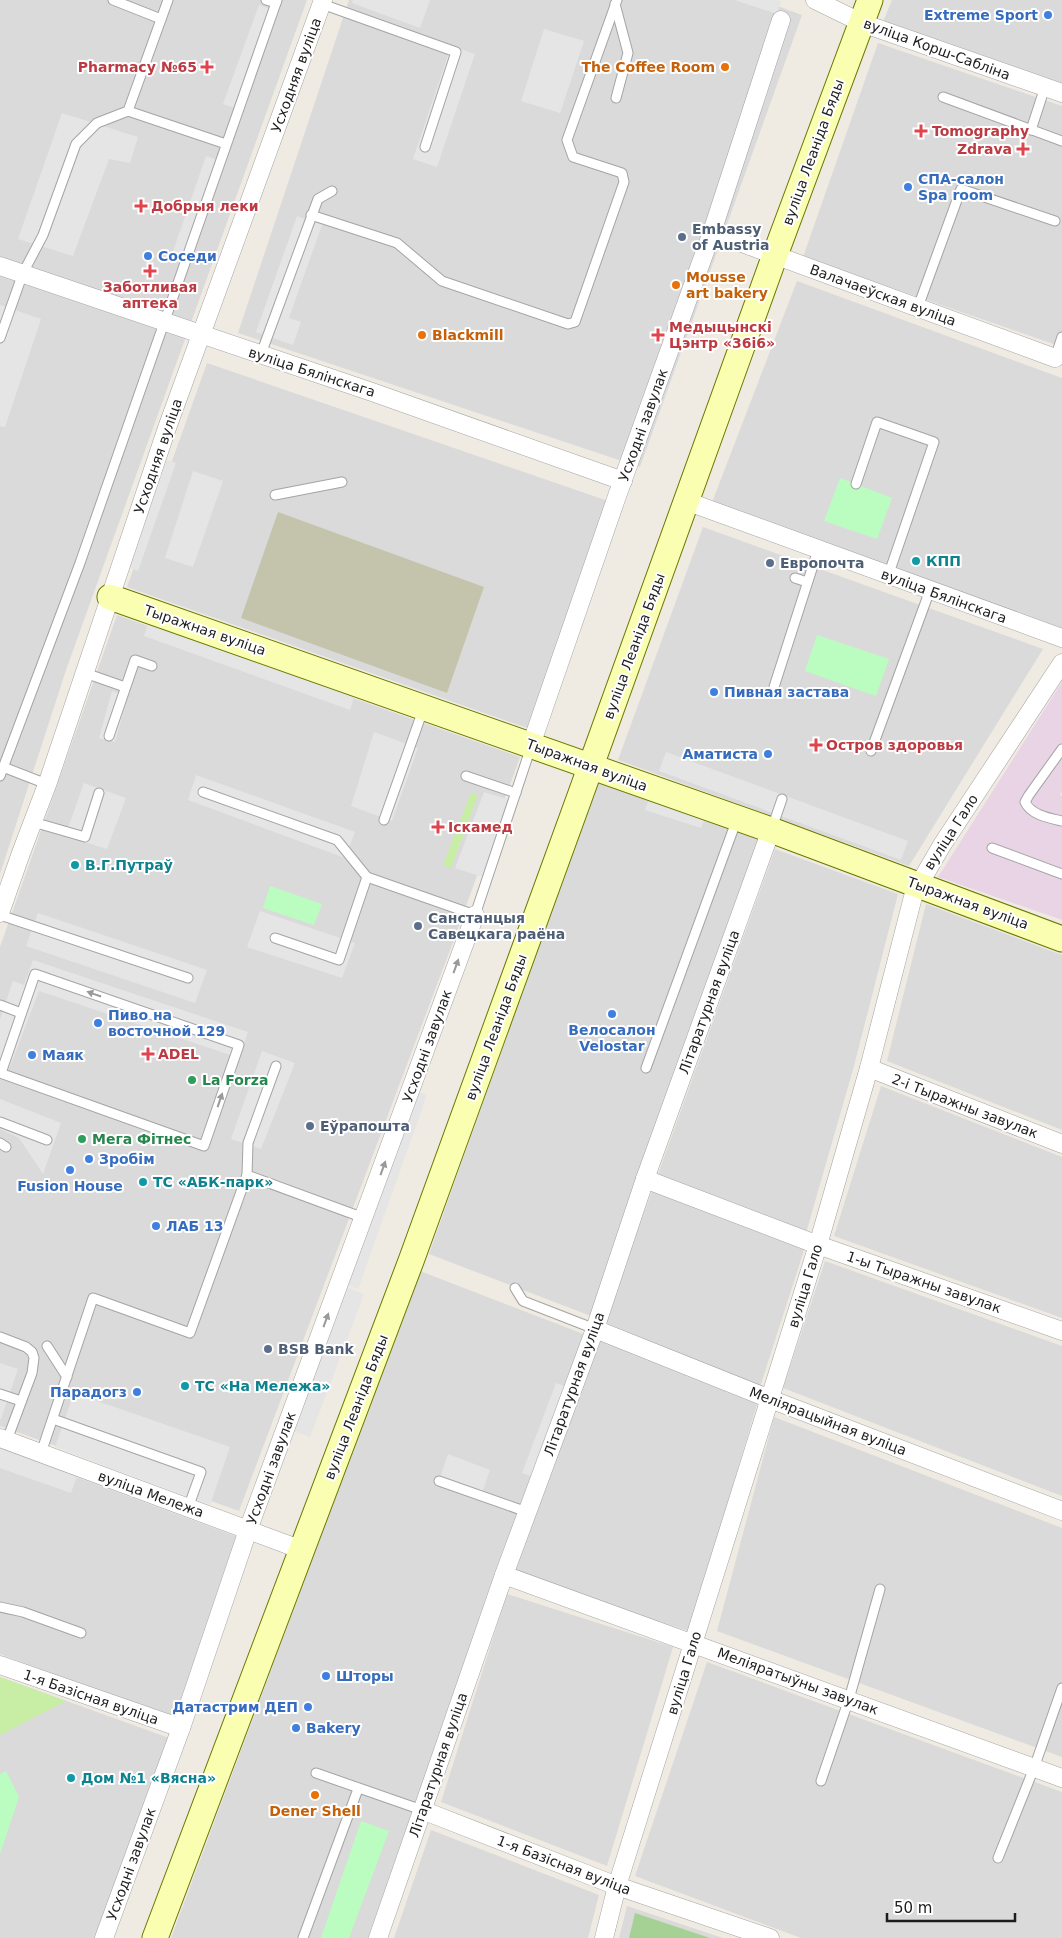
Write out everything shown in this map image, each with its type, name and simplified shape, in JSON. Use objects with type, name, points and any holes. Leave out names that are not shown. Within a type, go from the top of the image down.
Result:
[{"type":"main road","name":"вуліца Леаніда Бяды","points":[[156,1938],[410,1261],[775,255],[866,11]]},
{"type":"main road","name":"Тыражная вуліца","points":[[110,597],[590,766],[723,817],[771,830],[1062,938]]},
{"type":"street","name":"вуліца Корш-Сабліна","points":[[815,0],[866,11],[1062,93]]},
{"type":"street","name":"Усходняя вуліца","points":[[0,914],[48,782],[201,334],[323,2]]},
{"type":"street","name":"Усходні завулак","points":[[531,745],[712,232],[781,20]]},
{"type":"street","name":"Валачаеўская вуліца","points":[[712,232],[1055,358]]},
{"type":"street","name":"вуліца Бялінскага","points":[[0,266],[372,392],[623,481]]},
{"type":"street","name":"вуліца Бялінскага","points":[[686,501],[1062,638]]},
{"type":"street","name":"вуліца Гало","points":[[604,1938],[617,1886],[818,1245],[869,1068],[914,893],[942,845],[1062,663]]},
{"type":"street","name":"Літаратурная вуліца","points":[[378,1938],[504,1575],[595,1329],[645,1179],[771,830]]},
{"type":"street","name":"Усходні завулак","points":[[104,1938],[181,1728],[248,1530],[474,915]]},
{"type":"street","name":"2-і Тыражны завулак","points":[[869,1068],[1062,1144]]},
{"type":"street","name":"1-ы Тыражны завулак","points":[[645,1179],[818,1245],[1062,1331]]},
{"type":"street","name":"Меліярацыйная вуліца","points":[[595,1329],[770,1399],[1062,1511]]},
{"type":"street","name":"вуліца Мележа","points":[[4,1439],[302,1550]]},
{"type":"street","name":"Меліяратыўны завулак","points":[[504,1575],[1062,1778]]},
{"type":"street","name":"1-я Базісная вуліца","points":[[0,1665],[181,1728]]},
{"type":"street","name":"1-я Базісная вуліца","points":[[422,1810],[617,1886],[770,1938]]},
{"type":"lane","points":[[113,0],[161,19]]},
{"type":"lane","points":[[128,111],[168,0]]},
{"type":"lane","points":[[0,776],[77,572],[276,2],[266,0]]},
{"type":"lane","points":[[323,2],[456,52],[424,147]]},
{"type":"lane","points":[[616,2],[628,53],[616,98]]},
{"type":"lane","points":[[312,215],[397,243],[442,281],[568,324],[575,322],[624,182],[622,173],[573,157],[567,140],[616,2]]},
{"type":"lane","points":[[1031,130],[1045,87]]},
{"type":"lane","points":[[943,97],[1062,140]]},
{"type":"lane","points":[[0,338],[23,273],[43,235],[76,144],[97,123],[128,111],[226,144]]},
{"type":"lane","points":[[918,307],[961,188],[1055,220]]},
{"type":"lane","points":[[261,354],[318,199],[332,191]]},
{"type":"lane","points":[[1055,358],[1062,337]]},
{"type":"lane","points":[[856,484],[877,422],[934,442],[888,576]]},
{"type":"lane","points":[[275,495],[342,482]]},
{"type":"lane","points":[[774,687],[818,550]]},
{"type":"lane","points":[[796,578],[807,582]]},
{"type":"lane","points":[[871,751],[918,632],[930,590]]},
{"type":"lane","points":[[110,736],[134,660],[152,666]]},
{"type":"lane","points":[[85,673],[125,687]]},
{"type":"lane","points":[[384,820],[424,707]]},
{"type":"lane","points":[[203,792],[337,840],[366,877],[474,915],[531,745]]},
{"type":"lane","points":[[1062,749],[1025,802],[1028,808],[1042,816],[1062,821]]},
{"type":"lane","points":[[3,766],[48,782]]},
{"type":"lane","points":[[466,776],[516,793]]},
{"type":"lane","points":[[33,822],[85,837],[99,793]]},
{"type":"lane","points":[[771,830],[782,798]]},
{"type":"lane","points":[[646,1068],[723,817]]},
{"type":"lane","points":[[992,848],[1062,874]]},
{"type":"lane","points":[[275,938],[339,960],[366,877]]},
{"type":"lane","points":[[0,914],[188,978]]},
{"type":"lane","points":[[35,974],[239,1045],[204,1146],[0,1073],[35,974]]},
{"type":"lane","points":[[0,1005],[21,1013]]},
{"type":"lane","points":[[41,1453],[93,1298],[190,1333],[247,1175],[248,1143],[276,1066]]},
{"type":"lane","points":[[0,1122],[47,1140]]},
{"type":"lane","points":[[247,1175],[364,1218]]},
{"type":"lane","points":[[515,1288],[523,1301],[595,1329]]},
{"type":"lane","points":[[0,1337],[26,1347],[32,1352],[34,1358],[32,1372],[4,1439]]},
{"type":"lane","points":[[47,1346],[67,1377]]},
{"type":"lane","points":[[0,1394],[21,1401]]},
{"type":"lane","points":[[53,1419],[201,1472],[188,1508]]},
{"type":"lane","points":[[438,1481],[527,1512]]},
{"type":"lane","points":[[821,1781],[849,1699],[880,1589]]},
{"type":"lane","points":[[0,1607],[23,1612],[81,1633]]},
{"type":"lane","points":[[998,1858],[1034,1768],[1062,1688]]},
{"type":"lane","name":"1-я Базісная вуліца","points":[[316,1773],[422,1810]]},
{"type":"lane","points":[[303,1938],[358,1789]]},
{"type":"shaded area","points":[[0,0],[307,0],[66,670],[0,874]]},
{"type":"shaded area","points":[[349,0],[761,0],[802,15],[640,467],[238,333]]},
{"type":"shaded area","points":[[353,0],[430,0],[420,28],[352,3]]},
{"type":"shaded area","points":[[735,0],[778,0],[781,1],[777,14]]},
{"type":"shaded area","points":[[892,0],[1062,0],[1062,87],[883,22]]},
{"type":"shaded area","points":[[259,5],[273,10],[238,109],[223,104]]},
{"type":"shaded area","points":[[544,29],[584,41],[560,113],[521,101]]},
{"type":"shaded area","points":[[878,43],[1062,106],[1062,347],[803,257]]},
{"type":"shaded area","points":[[451,46],[475,54],[437,167],[413,159]]},
{"type":"shaded area","points":[[62,113],[138,137],[130,163],[109,159],[73,256],[18,239]]},
{"type":"shaded area","points":[[206,156],[220,161],[184,261],[171,257]]},
{"type":"shaded area","points":[[297,216],[322,225],[289,318],[301,322],[293,345],[256,332]]},
{"type":"shaded area","points":[[797,281],[1062,378],[1062,629],[711,505]]},
{"type":"shaded area","points":[[0,305],[41,319],[5,427],[0,426]]},
{"type":"shaded area","points":[[207,363],[611,502],[530,729],[127,587]]},
{"type":"shaded area","points":[[167,460],[176,463],[138,571],[129,567]]},
{"type":"shaded area","points":[[193,471],[223,481],[193,567],[165,558]]},
{"type":"shaded area","points":[[278,512],[484,587],[447,693],[241,618]]},
{"type":"shaded area","points":[[703,527],[1043,649],[909,866],[618,760]]},
{"type":"shaded area","points":[[117,615],[520,757],[453,942],[239,1511],[0,1426],[0,947]]},
{"type":"shaded area","points":[[150,618],[356,691],[350,710],[144,636]]},
{"type":"shaded area","points":[[1062,682],[1062,792],[1060,795],[1062,796],[1062,920],[938,877]]},
{"type":"shaded area","points":[[112,691],[128,696],[115,742],[99,738]]},
{"type":"shaded area","points":[[374,732],[418,748],[392,821],[351,806]]},
{"type":"shaded area","points":[[666,752],[908,841],[901,860],[659,771]]},
{"type":"shaded area","points":[[196,775],[355,832],[345,858],[188,800]]},
{"type":"shaded area","points":[[598,780],[758,839],[591,1316],[429,1254]]},
{"type":"shaded area","points":[[84,783],[126,798],[107,849],[65,836]]},
{"type":"shaded area","points":[[484,792],[517,802],[488,879],[455,868]]},
{"type":"shaded area","points":[[651,793],[707,813],[701,828],[645,810]]},
{"type":"shaded area","points":[[775,849],[898,894],[854,1066],[806,1233],[657,1177]]},
{"type":"shaded area","points":[[926,904],[1062,955],[1062,1130],[887,1061]]},
{"type":"shaded area","points":[[260,911],[355,943],[342,978],[247,947]]},
{"type":"shaded area","points":[[38,913],[207,970],[195,1003],[26,946]]},
{"type":"shaded area","points":[[33,960],[248,1032],[239,1058],[39,991],[10,1067],[0,1064],[0,1019],[13,981],[24,985]]},
{"type":"shaded area","points":[[262,1051],[295,1063],[261,1149],[231,1139]]},
{"type":"shaded area","points":[[881,1086],[1062,1157],[1062,1318],[834,1236]]},
{"type":"shaded area","points":[[418,1092],[427,1095],[358,1289],[346,1284]]},
{"type":"shaded area","points":[[0,1099],[61,1123],[43,1174],[19,1138],[0,1129]]},
{"type":"shaded area","points":[[652,1191],[805,1247],[760,1387],[604,1322]]},
{"type":"shaded area","points":[[825,1261],[1062,1346],[1062,1496],[783,1388]]},
{"type":"shaded area","points":[[420,1271],[586,1335],[368,1938],[171,1938]]},
{"type":"shaded area","points":[[335,1283],[364,1294],[310,1437],[282,1427]]},
{"type":"shaded area","points":[[598,1339],[758,1401],[689,1631],[511,1574]]},
{"type":"shaded area","points":[[0,1363],[18,1369],[1,1419],[0,1419]]},
{"type":"shaded area","points":[[556,1383],[572,1389],[539,1479],[522,1473]]},
{"type":"shaded area","points":[[74,1393],[230,1447],[210,1505],[55,1447]]},
{"type":"shaded area","points":[[774,1417],[1062,1528],[1062,1757],[717,1631]]},
{"type":"shaded area","points":[[0,1446],[78,1474],[71,1493],[0,1468]]},
{"type":"shaded area","points":[[0,1449],[238,1537],[175,1719],[0,1654]]},
{"type":"shaded area","points":[[448,1454],[490,1470],[481,1496],[439,1481]]},
{"type":"shaded area","points":[[507,1594],[673,1647],[607,1866],[441,1802]]},
{"type":"shaded area","points":[[707,1662],[1062,1792],[1062,1938],[801,1938],[635,1876]]},
{"type":"shaded area","points":[[0,1677],[172,1739],[97,1938],[0,1938]]},
{"type":"shaded area","points":[[431,1830],[599,1895],[588,1938],[394,1938]]},
{"type":"shaded area","points":[[627,1906],[723,1938],[619,1938]]},
{"type":"green space","points":[[840,478],[892,498],[877,539],[824,521]]},
{"type":"green space","points":[[817,635],[889,659],[876,696],[805,671]]},
{"type":"green space","points":[[471,793],[478,795],[451,868],[443,865]]},
{"type":"green space","points":[[270,886],[322,904],[314,925],[263,908]]},
{"type":"green space","points":[[0,1677],[66,1701],[0,1735]]},
{"type":"green space","points":[[6,1771],[19,1797],[0,1854],[0,1774]]},
{"type":"green space","points":[[361,1821],[389,1831],[349,1938],[321,1938]]},
{"type":"green space","points":[[635,1913],[710,1938],[629,1938]]},
{"type":"place","name":"Extreme Sport","points":[[1048,15]]},
{"type":"place","name":"Pharmacy №65","points":[[207,67]]},
{"type":"place","name":"The Coffee Room","points":[[725,67]]},
{"type":"place","name":"Tomography","points":[[921,131]]},
{"type":"place","name":"Zdrava","points":[[1023,149]]},
{"type":"place","name":"СПА-салон Spa room","points":[[908,187]]},
{"type":"place","name":"Добрыя леки","points":[[141,206]]},
{"type":"place","name":"Embassy of Austria","points":[[682,237]]},
{"type":"place","name":"Соседи","points":[[148,256]]},
{"type":"place","name":"Заботливая аптека","points":[[150,271]]},
{"type":"place","name":"Mousse art bakery","points":[[676,285]]},
{"type":"place","name":"Blackmill","points":[[422,335]]},
{"type":"place","name":"Медыцынскі Цэнтр «36і6»","points":[[658,335]]},
{"type":"place","name":"КПП","points":[[916,561]]},
{"type":"place","name":"Европочта","points":[[770,563]]},
{"type":"place","name":"Пивная застава","points":[[714,692]]},
{"type":"place","name":"Остров здоровья","points":[[816,745]]},
{"type":"place","name":"Аматиста","points":[[768,754]]},
{"type":"place","name":"Іскамед","points":[[438,827]]},
{"type":"place","name":"В.Г.Путраў","points":[[75,865]]},
{"type":"place","name":"Санстанцыя Савецкага раёна","points":[[418,926]]},
{"type":"place","name":"Велосалон Velostar","points":[[612,1014]]},
{"type":"place","name":"Пиво на восточной 129","points":[[98,1023]]},
{"type":"place","name":"ADEL","points":[[148,1054]]},
{"type":"place","name":"Маяк","points":[[32,1055]]},
{"type":"place","name":"La Forza","points":[[192,1080]]},
{"type":"place","name":"Еўрапошта","points":[[310,1126]]},
{"type":"place","name":"Мега Фітнес","points":[[82,1139]]},
{"type":"place","name":"Зробім","points":[[89,1159]]},
{"type":"place","name":"Fusion House","points":[[70,1170]]},
{"type":"place","name":"ТС «АБК-парк»","points":[[143,1182]]},
{"type":"place","name":"ЛАБ 13","points":[[156,1226]]},
{"type":"place","name":"BSB Bank","points":[[268,1349]]},
{"type":"place","name":"ТС «На Мележа»","points":[[185,1386]]},
{"type":"place","name":"Парадогз","points":[[137,1392]]},
{"type":"place","name":"Шторы","points":[[326,1676]]},
{"type":"place","name":"Датастрим ДЕП","points":[[308,1707]]},
{"type":"place","name":"Bakery","points":[[296,1728]]},
{"type":"place","name":"Дом №1 «Вясна»","points":[[71,1778]]},
{"type":"place","name":"Dener Shell","points":[[315,1795]]}]
